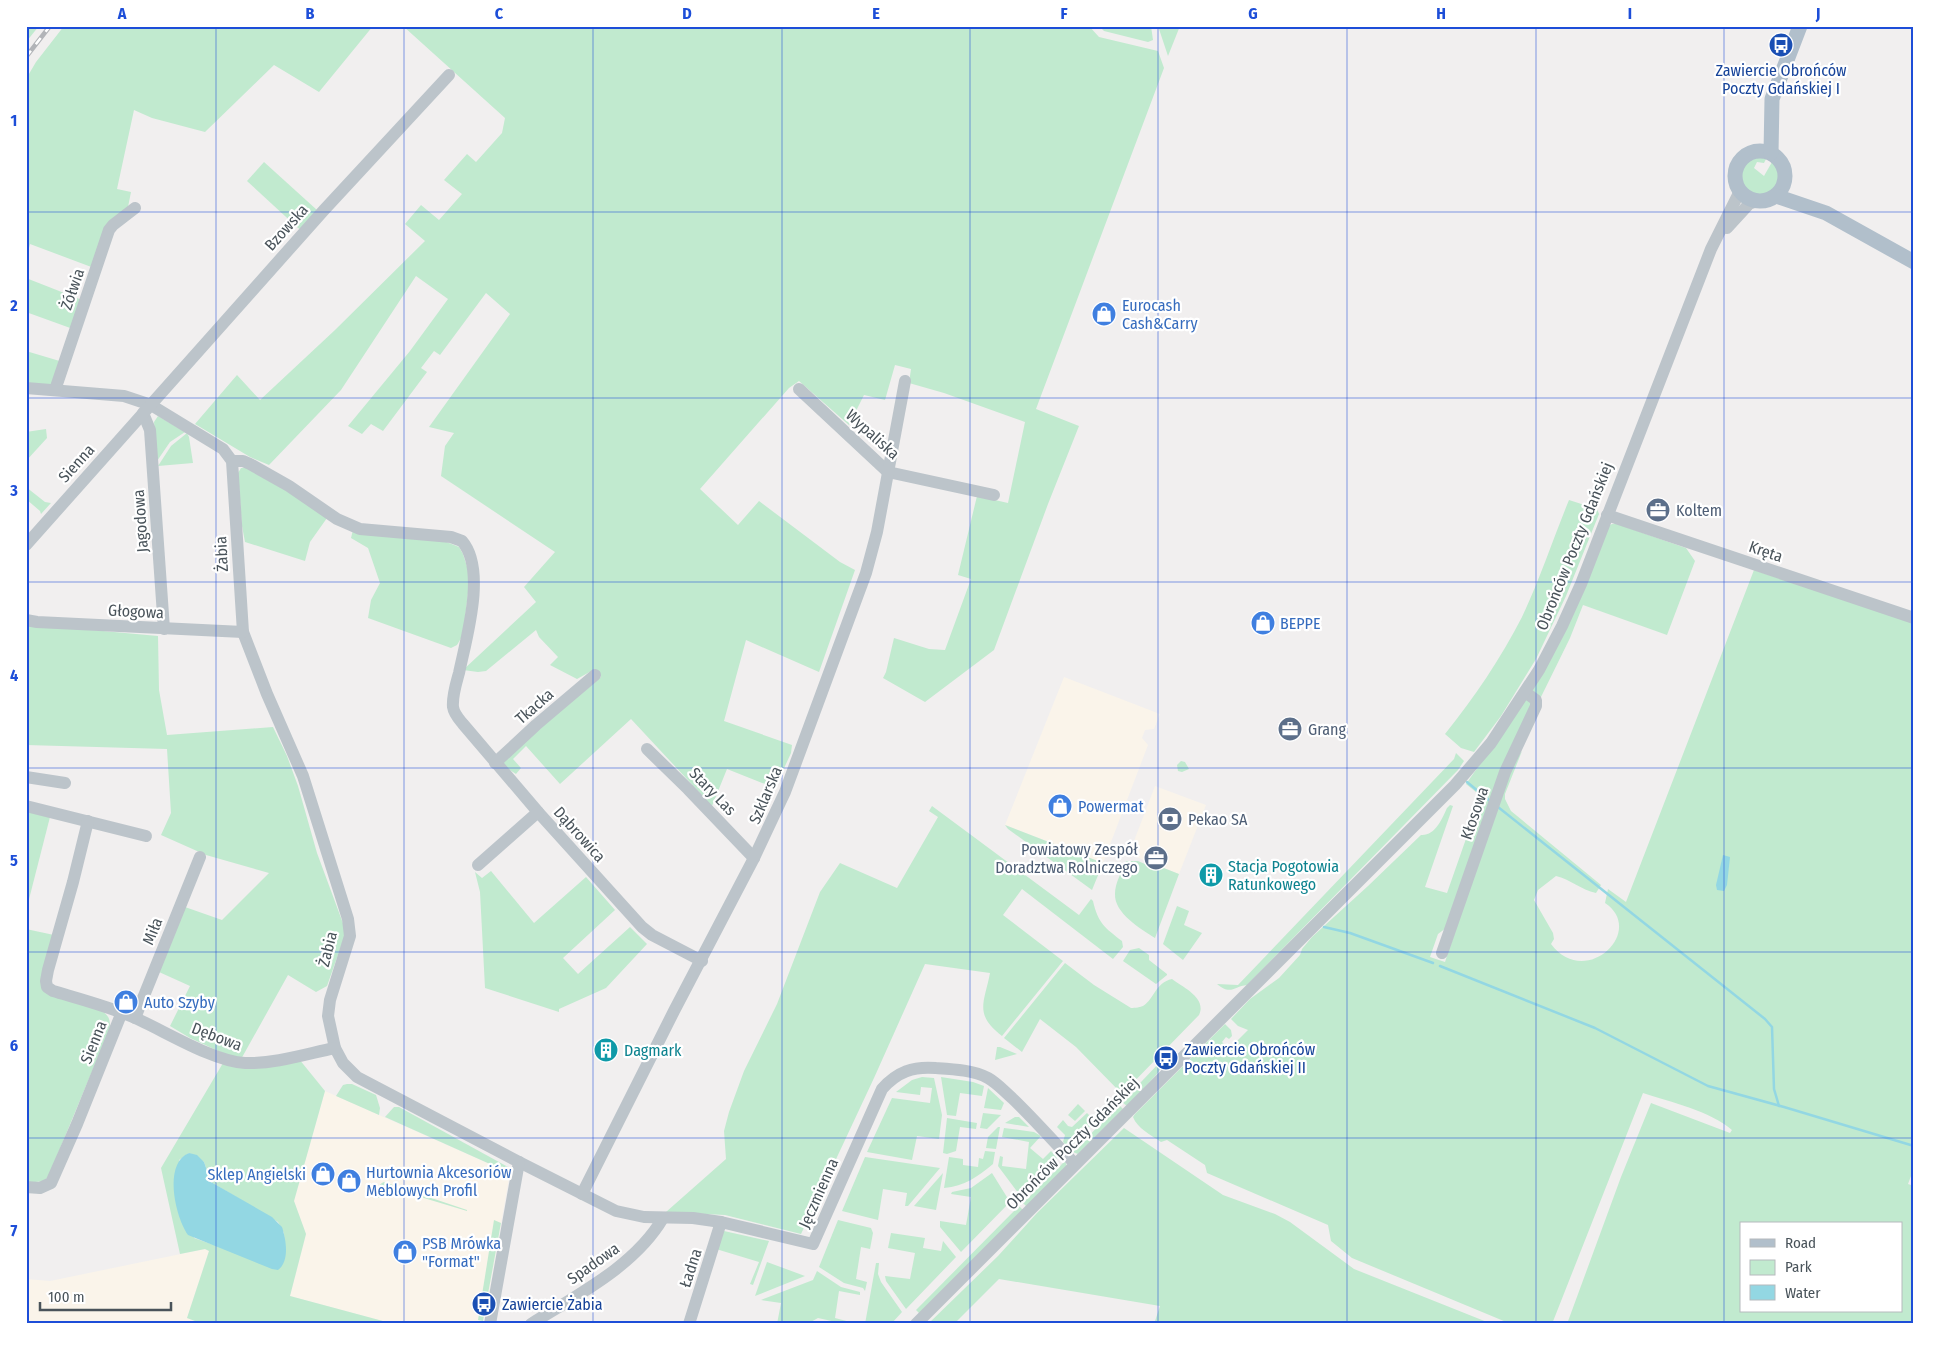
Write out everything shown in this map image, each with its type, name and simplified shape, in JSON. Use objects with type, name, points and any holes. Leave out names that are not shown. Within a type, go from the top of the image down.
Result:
[{"type":"main road","points":[[1764,152],[1774,91],[1800,26]]},
{"type":"main road","points":[[1764,152],[1781,161],[1786,172],[1786,178],[1782,190],[1776,196],[1764,201],[1756,201],[1747,198],[1738,189],[1735,177],[1738,164],[1745,156],[1764,152]]},
{"type":"main road","points":[[1786,178],[1789,184],[1826,213],[1914,262]]},
{"type":"main road","points":[[1776,196],[1826,213]]},
{"type":"street","name":"Bzowska","points":[[147,409],[324,210],[450,75]]},
{"type":"street","name":"Obrońców Poczty Gdańskiej","points":[[916,1324],[1455,785],[1491,743],[1525,692],[1562,626],[1581,584],[1712,249],[1738,195],[1738,189]]},
{"type":"street","name":"Obrońców Poczty Gdańskiej","points":[[1720,235],[1749,204],[1756,201]]},
{"type":"street","name":"Żółwia","points":[[56,390],[109,230],[135,208]]},
{"type":"street","name":"Szklarska","points":[[582,1194],[674,1011],[702,961],[785,792],[866,573],[877,532],[905,381]]},
{"type":"street","points":[[26,388],[113,395],[147,409],[224,449],[232,461]]},
{"type":"street","name":"Wypaliska","points":[[799,389],[888,472],[994,495]]},
{"type":"street","name":"Sienna","points":[[26,545],[147,409]]},
{"type":"street","name":"Jagodowa","points":[[147,409],[164,629]]},
{"type":"street","name":"Dąbrowica","points":[[232,461],[243,461],[250,464],[336,519],[366,530],[451,537],[465,545],[475,583],[453,705],[462,724],[538,812],[642,927],[652,935],[702,961]]},
{"type":"street","name":"Żabia","points":[[232,461],[244,632],[267,694],[303,776],[348,919],[350,936],[330,1000],[328,1016],[335,1048],[343,1063],[357,1077],[519,1162]]},
{"type":"street","name":"Kręta","points":[[1607,515],[1914,618]]},
{"type":"street","name":"Głogowa","points":[[26,620],[244,632]]},
{"type":"street","name":"Tkacka","points":[[495,763],[595,675]]},
{"type":"street","name":"Kłosowa","points":[[1442,953],[1505,772],[1536,706],[1534,697],[1525,692]]},
{"type":"street","name":"Stary Las","points":[[647,749],[688,788],[754,858]]},
{"type":"street","points":[[26,777],[65,783]]},
{"type":"street","points":[[26,806],[146,836]]},
{"type":"street","points":[[478,865],[538,812]]},
{"type":"street","name":"Sienna","points":[[26,1187],[43,1187],[51,1183],[122,1012],[53,991],[46,984],[48,970],[88,821]]},
{"type":"street","name":"Miła","points":[[135,1018],[200,857]]},
{"type":"street","name":"Dębowa","points":[[122,1012],[196,1047],[236,1062],[266,1062],[335,1048]]},
{"type":"street","name":"Jęczmienna","points":[[519,1162],[607,1207],[626,1214],[663,1218],[692,1218],[721,1222],[813,1244],[882,1089],[900,1073],[918,1068],[943,1068],[988,1078],[1017,1102],[1075,1164]]},
{"type":"street","points":[[490,1324],[519,1162]]},
{"type":"street","name":"Spadowa","points":[[531,1324],[628,1261],[649,1238],[663,1218]]},
{"type":"street","name":"Ładna","points":[[689,1324],[721,1222]]},
{"type":"shaded area","points":[[1064,677],[1160,714],[1154,729],[1145,730],[1142,738],[1148,745],[1103,863],[1005,825]]},
{"type":"shaded area","points":[[1155,786],[1206,805],[1179,874],[1129,854]]},
{"type":"shaded area","points":[[325,1091],[510,1173],[483,1324],[394,1324],[290,1296],[306,1234],[294,1201]]},
{"type":"shaded area","points":[[205,1249],[209,1251],[187,1318],[203,1324],[26,1324],[26,1279],[50,1281]]},
{"type":"green space","points":[[26,26],[39,26],[26,42]]},
{"type":"green space","points":[[64,26],[373,26],[319,92],[274,65],[205,132],[152,118],[134,110],[117,189],[131,192],[128,207],[94,268],[30,244],[26,260],[26,79],[36,62]]},
{"type":"green space","points":[[403,26],[1089,26],[1099,37],[1158,51],[1164,68],[1036,409],[1079,426],[994,650],[925,702],[883,678],[894,638],[929,649],[945,650],[971,579],[958,575],[977,496],[1008,503],[1025,422],[944,393],[909,383],[911,369],[895,365],[885,400],[864,395],[849,425],[799,381],[789,388],[700,489],[738,525],[759,501],[840,562],[855,570],[819,672],[746,640],[724,721],[792,745],[791,753],[775,788],[727,769],[712,806],[631,719],[560,784],[526,746],[513,759],[521,768],[516,774],[504,766],[503,762],[601,677],[595,669],[577,679],[550,665],[558,657],[539,637],[536,630],[486,671],[463,670],[536,602],[524,587],[555,552],[441,476],[445,446],[454,433],[429,427],[510,314],[486,293],[440,355],[434,351],[421,368],[427,372],[383,431],[371,424],[362,434],[348,426],[410,351],[448,299],[416,276],[341,390],[269,465],[250,457],[195,424],[237,375],[260,400],[335,330],[425,241],[405,224],[421,205],[439,220],[462,194],[444,180],[467,154],[476,162],[502,133],[505,118]]},
{"type":"green space","points":[[1099,26],[1151,26],[1153,40],[1148,42],[1104,31]]},
{"type":"green space","points":[[1158,26],[1180,26],[1168,56]]},
{"type":"green space","points":[[1763,156],[1766,159],[1764,163],[1757,162],[1754,168],[1764,176],[1772,162],[1775,162],[1781,175],[1775,190],[1770,194],[1760,197],[1745,189],[1741,173],[1744,165],[1751,159]]},
{"type":"green space","points":[[264,162],[317,210],[302,230],[247,181]]},
{"type":"green space","points":[[26,278],[82,300],[73,329],[26,312]]},
{"type":"green space","points":[[26,351],[63,362],[54,385],[26,384]]},
{"type":"green space","points":[[158,416],[185,432],[170,442],[157,461],[154,422]]},
{"type":"green space","points":[[46,429],[47,438],[26,461],[26,432]]},
{"type":"green space","points":[[187,433],[193,463],[158,466],[171,446]]},
{"type":"green space","points":[[241,468],[246,468],[287,491],[327,518],[310,542],[305,561],[245,542],[238,473]]},
{"type":"green space","points":[[26,487],[45,502],[51,503],[41,514],[26,499]]},
{"type":"green space","points":[[1569,500],[1597,509],[1599,514],[1566,596],[1536,659],[1501,716],[1474,752],[1461,748],[1445,734],[1486,677],[1522,617],[1541,574]]},
{"type":"green space","points":[[1617,524],[1686,548],[1695,561],[1667,635],[1583,605],[1570,638],[1539,701],[1532,689],[1608,526]]},
{"type":"green space","points":[[353,530],[444,541],[459,547],[470,576],[463,635],[457,645],[451,648],[368,618],[371,600],[380,583],[368,548],[351,538]]},
{"type":"green space","points":[[1754,570],[1914,622],[1914,1168],[1908,1184],[1914,1186],[1914,1324],[1567,1324],[1621,1177],[1651,1103],[1730,1133],[1732,1130],[1702,1112],[1643,1093],[1552,1324],[1511,1324],[1352,1258],[1331,1241],[1328,1225],[1207,1173],[1205,1165],[1167,1140],[1161,1142],[1149,1134],[1138,1125],[1133,1117],[1225,1024],[1231,1030],[1232,1036],[1229,1039],[1226,1037],[1222,1042],[1229,1049],[1248,1030],[1238,1026],[1231,1019],[1250,999],[1279,978],[1300,955],[1302,949],[1312,937],[1421,835],[1426,835],[1434,830],[1450,805],[1453,806],[1425,887],[1447,893],[1481,796],[1466,784],[1526,699],[1533,703],[1446,928],[1438,934],[1430,957],[1445,962],[1509,769],[1522,751],[1505,794],[1505,799],[1511,811],[1601,885],[1596,893],[1585,890],[1556,876],[1538,890],[1534,900],[1553,933],[1554,939],[1551,944],[1565,957],[1580,961],[1594,959],[1606,951],[1615,940],[1619,928],[1616,915],[1605,903],[1608,889],[1626,902]]},
{"type":"green space","points":[[26,624],[158,636],[159,690],[167,735],[273,727],[287,756],[298,786],[317,853],[344,926],[345,935],[327,986],[316,992],[288,975],[240,1061],[190,1038],[170,1026],[190,986],[159,972],[185,907],[222,920],[269,873],[206,855],[161,835],[171,813],[167,749],[26,745]]},
{"type":"green space","points":[[1456,753],[1464,761],[1458,770],[1247,985],[1229,990],[1217,984],[1238,985],[1454,759]]},
{"type":"green space","points":[[1181,761],[1185,762],[1189,769],[1182,772],[1178,771],[1177,765]]},
{"type":"green space","points":[[932,806],[1079,915],[1091,899],[1100,920],[1122,941],[1123,947],[1113,959],[1022,889],[1003,915],[1063,961],[1002,1036],[987,1021],[984,1015],[984,1001],[990,973],[925,964],[801,1234],[725,1215],[666,1212],[726,1159],[724,1131],[729,1112],[744,1071],[777,1004],[820,892],[840,863],[897,888],[938,817],[929,811]]},
{"type":"green space","points":[[26,811],[50,817],[26,911]]},
{"type":"green space","points":[[1005,825],[1103,863],[1092,890],[1008,829]]},
{"type":"green space","points":[[1126,861],[1138,861],[1145,864],[1146,861],[1179,874],[1155,938],[1129,920],[1116,901],[1116,886]]},
{"type":"green space","points":[[491,871],[534,923],[586,877],[615,910],[563,958],[578,974],[630,927],[647,944],[606,988],[559,1009],[559,1012],[485,988],[480,892],[475,872],[482,878]]},
{"type":"green space","points":[[1177,906],[1189,911],[1184,925],[1202,933],[1183,960],[1163,944]]},
{"type":"green space","points":[[26,929],[54,935],[41,980],[102,1011],[109,1018],[110,1028],[49,1175],[45,1181],[26,1183]]},
{"type":"green space","points":[[1139,948],[1149,955],[1149,960],[1167,974],[1156,984],[1123,961],[1130,950]]},
{"type":"green space","points":[[1065,963],[1094,985],[1131,1008],[1143,1006],[1162,984],[1172,979],[1193,994],[1200,1003],[1199,1015],[1122,1094],[1076,1047],[1040,1019],[1022,1052],[1004,1038]]},
{"type":"green space","points":[[997,1047],[1000,1047],[1017,1054],[995,1060]]},
{"type":"green space","points":[[299,1059],[325,1091],[294,1201],[306,1234],[290,1296],[394,1324],[203,1324],[187,1318],[209,1251],[205,1249],[180,1254],[161,1168],[223,1063]],"holes":[[[189,1153],[204,1162],[211,1182],[278,1222],[284,1233],[285,1257],[211,1244],[194,1238],[179,1160]]]},
{"type":"green space","points":[[1162,1060],[1165,1062],[1157,1074],[1127,1106],[1122,1102]]},
{"type":"green space","points":[[922,1077],[934,1078],[942,1115],[939,1139],[917,1136],[912,1160],[867,1152],[892,1098],[930,1103],[932,1088],[921,1087],[920,1095],[896,1092],[912,1080]]},
{"type":"green space","points":[[941,1077],[973,1082],[984,1086],[982,1096],[960,1093],[956,1116],[947,1115]]},
{"type":"green space","points":[[352,1084],[376,1095],[380,1108],[379,1115],[336,1096],[343,1085]]},
{"type":"green space","points":[[988,1088],[1004,1103],[1001,1110],[984,1108]]},
{"type":"green space","points":[[1078,1104],[1085,1111],[1075,1121],[1068,1115]]},
{"type":"green space","points":[[1119,1105],[1123,1109],[1078,1154],[1073,1152]]},
{"type":"green space","points":[[394,1107],[399,1107],[508,1167],[510,1173],[385,1117]]},
{"type":"green space","points":[[983,1113],[1001,1115],[987,1129],[980,1128]]},
{"type":"green space","points":[[1087,1113],[1095,1121],[1069,1148],[1063,1142],[1065,1135],[1057,1127],[1063,1120],[1068,1126],[1072,1127]]},
{"type":"green space","points":[[1015,1117],[1019,1117],[1029,1127],[1005,1123]]},
{"type":"green space","points":[[947,1118],[977,1123],[976,1129],[960,1127],[956,1151],[947,1154],[943,1153]]},
{"type":"green space","points":[[1000,1127],[996,1149],[986,1148],[988,1137]]},
{"type":"green space","points":[[1004,1128],[1034,1132],[1041,1136],[1030,1148],[1043,1159],[1051,1151],[1057,1158],[1019,1194],[998,1166],[1000,1156],[1003,1157],[1002,1166],[1026,1169],[1029,1142],[1002,1137]]},
{"type":"green space","points":[[1124,1128],[1223,1195],[1275,1214],[1290,1222],[1354,1269],[1492,1324],[1154,1324],[1160,1306],[999,1279],[954,1324],[928,1324]]},
{"type":"green space","points":[[985,1151],[995,1152],[993,1164],[970,1180],[944,1188],[949,1157],[963,1159],[963,1165],[978,1167],[979,1158],[983,1159]]},
{"type":"green space","points":[[865,1157],[940,1168],[908,1206],[905,1206],[907,1193],[883,1189],[878,1220],[842,1211]]},
{"type":"green space","points":[[1065,1161],[1067,1166],[1027,1207],[1023,1203]]},
{"type":"green space","points":[[943,1173],[936,1210],[914,1206]]},
{"type":"green space","points":[[992,1173],[1010,1202],[961,1252],[940,1227],[940,1221],[966,1225],[971,1197],[951,1194],[952,1192],[971,1188]]},
{"type":"green space","points":[[384,1182],[467,1211],[384,1186],[381,1198],[378,1198],[378,1189]]},
{"type":"green space","points":[[1019,1206],[1023,1210],[920,1314],[916,1310]]},
{"type":"green space","points":[[494,1220],[501,1223],[483,1321],[478,1320]]},
{"type":"green space","points":[[838,1220],[871,1228],[873,1233],[870,1249],[861,1247],[856,1279],[867,1282],[865,1291],[863,1288],[844,1283],[819,1267]]},
{"type":"green space","points":[[724,1231],[769,1241],[753,1285],[750,1284],[759,1262],[716,1249]]},
{"type":"green space","points":[[891,1233],[925,1238],[923,1248],[941,1251],[943,1241],[956,1257],[906,1309],[886,1281],[885,1276],[910,1279],[915,1253],[888,1248]]},
{"type":"green space","points":[[767,1262],[805,1276],[755,1296]]},
{"type":"green space","points":[[876,1263],[879,1263],[878,1274],[881,1282],[902,1312],[891,1324],[865,1324]]},
{"type":"green space","points":[[817,1271],[841,1287],[860,1292],[860,1295],[839,1291],[835,1318],[858,1324],[845,1324],[818,1318],[807,1324],[777,1324],[781,1303],[761,1300],[813,1280]]},
{"type":"water","points":[[1723,855],[1730,857],[1727,885],[1724,891],[1717,890],[1716,885]]},
{"type":"water","points":[[189,1153],[197,1155],[204,1162],[211,1182],[272,1217],[282,1227],[286,1244],[286,1256],[278,1270],[188,1235],[183,1227],[176,1204],[174,1179],[176,1168],[181,1159]]},
{"type":"waterway","points":[[1467,782],[1490,801]]},
{"type":"waterway","points":[[1498,807],[1765,1019],[1772,1027],[1774,1089],[1779,1106]]},
{"type":"waterway","points":[[1324,927],[1350,933],[1433,963]]},
{"type":"waterway","points":[[1440,966],[1595,1028],[1708,1086],[1914,1146]]},
{"type":"railway","points":[[26,57],[50,26]]},
{"type":"place","name":"Zawiercie Obrońców Poczty Gdańskiej I","points":[[1781,45]]},
{"type":"place","name":"Eurocash Cash&Carry","points":[[1104,314]]},
{"type":"place","name":"Koltem","points":[[1658,510]]},
{"type":"place","name":"BEPPE","points":[[1263,623]]},
{"type":"place","name":"Grang","points":[[1290,729]]},
{"type":"place","name":"Powermat","points":[[1060,806]]},
{"type":"place","name":"Pekao SA","points":[[1170,819]]},
{"type":"place","name":"Powiatowy Zespół Doradztwa Rolniczego","points":[[1156,858]]},
{"type":"place","name":"Stacja Pogotowia Ratunkowego","points":[[1211,875]]},
{"type":"place","name":"Auto Szyby","points":[[126,1002]]},
{"type":"place","name":"Dagmark","points":[[606,1050]]},
{"type":"place","name":"Zawiercie Obrońców Poczty Gdańskiej II","points":[[1166,1058]]},
{"type":"place","name":"Sklep Angielski","points":[[323,1174]]},
{"type":"place","name":"Hurtownia Akcesoriów Meblowych Profil","points":[[349,1181]]},
{"type":"place","name":"PSB Mrówka \"Format\"","points":[[405,1252]]},
{"type":"place","name":"Zawiercie Żabia","points":[[484,1304]]}]
